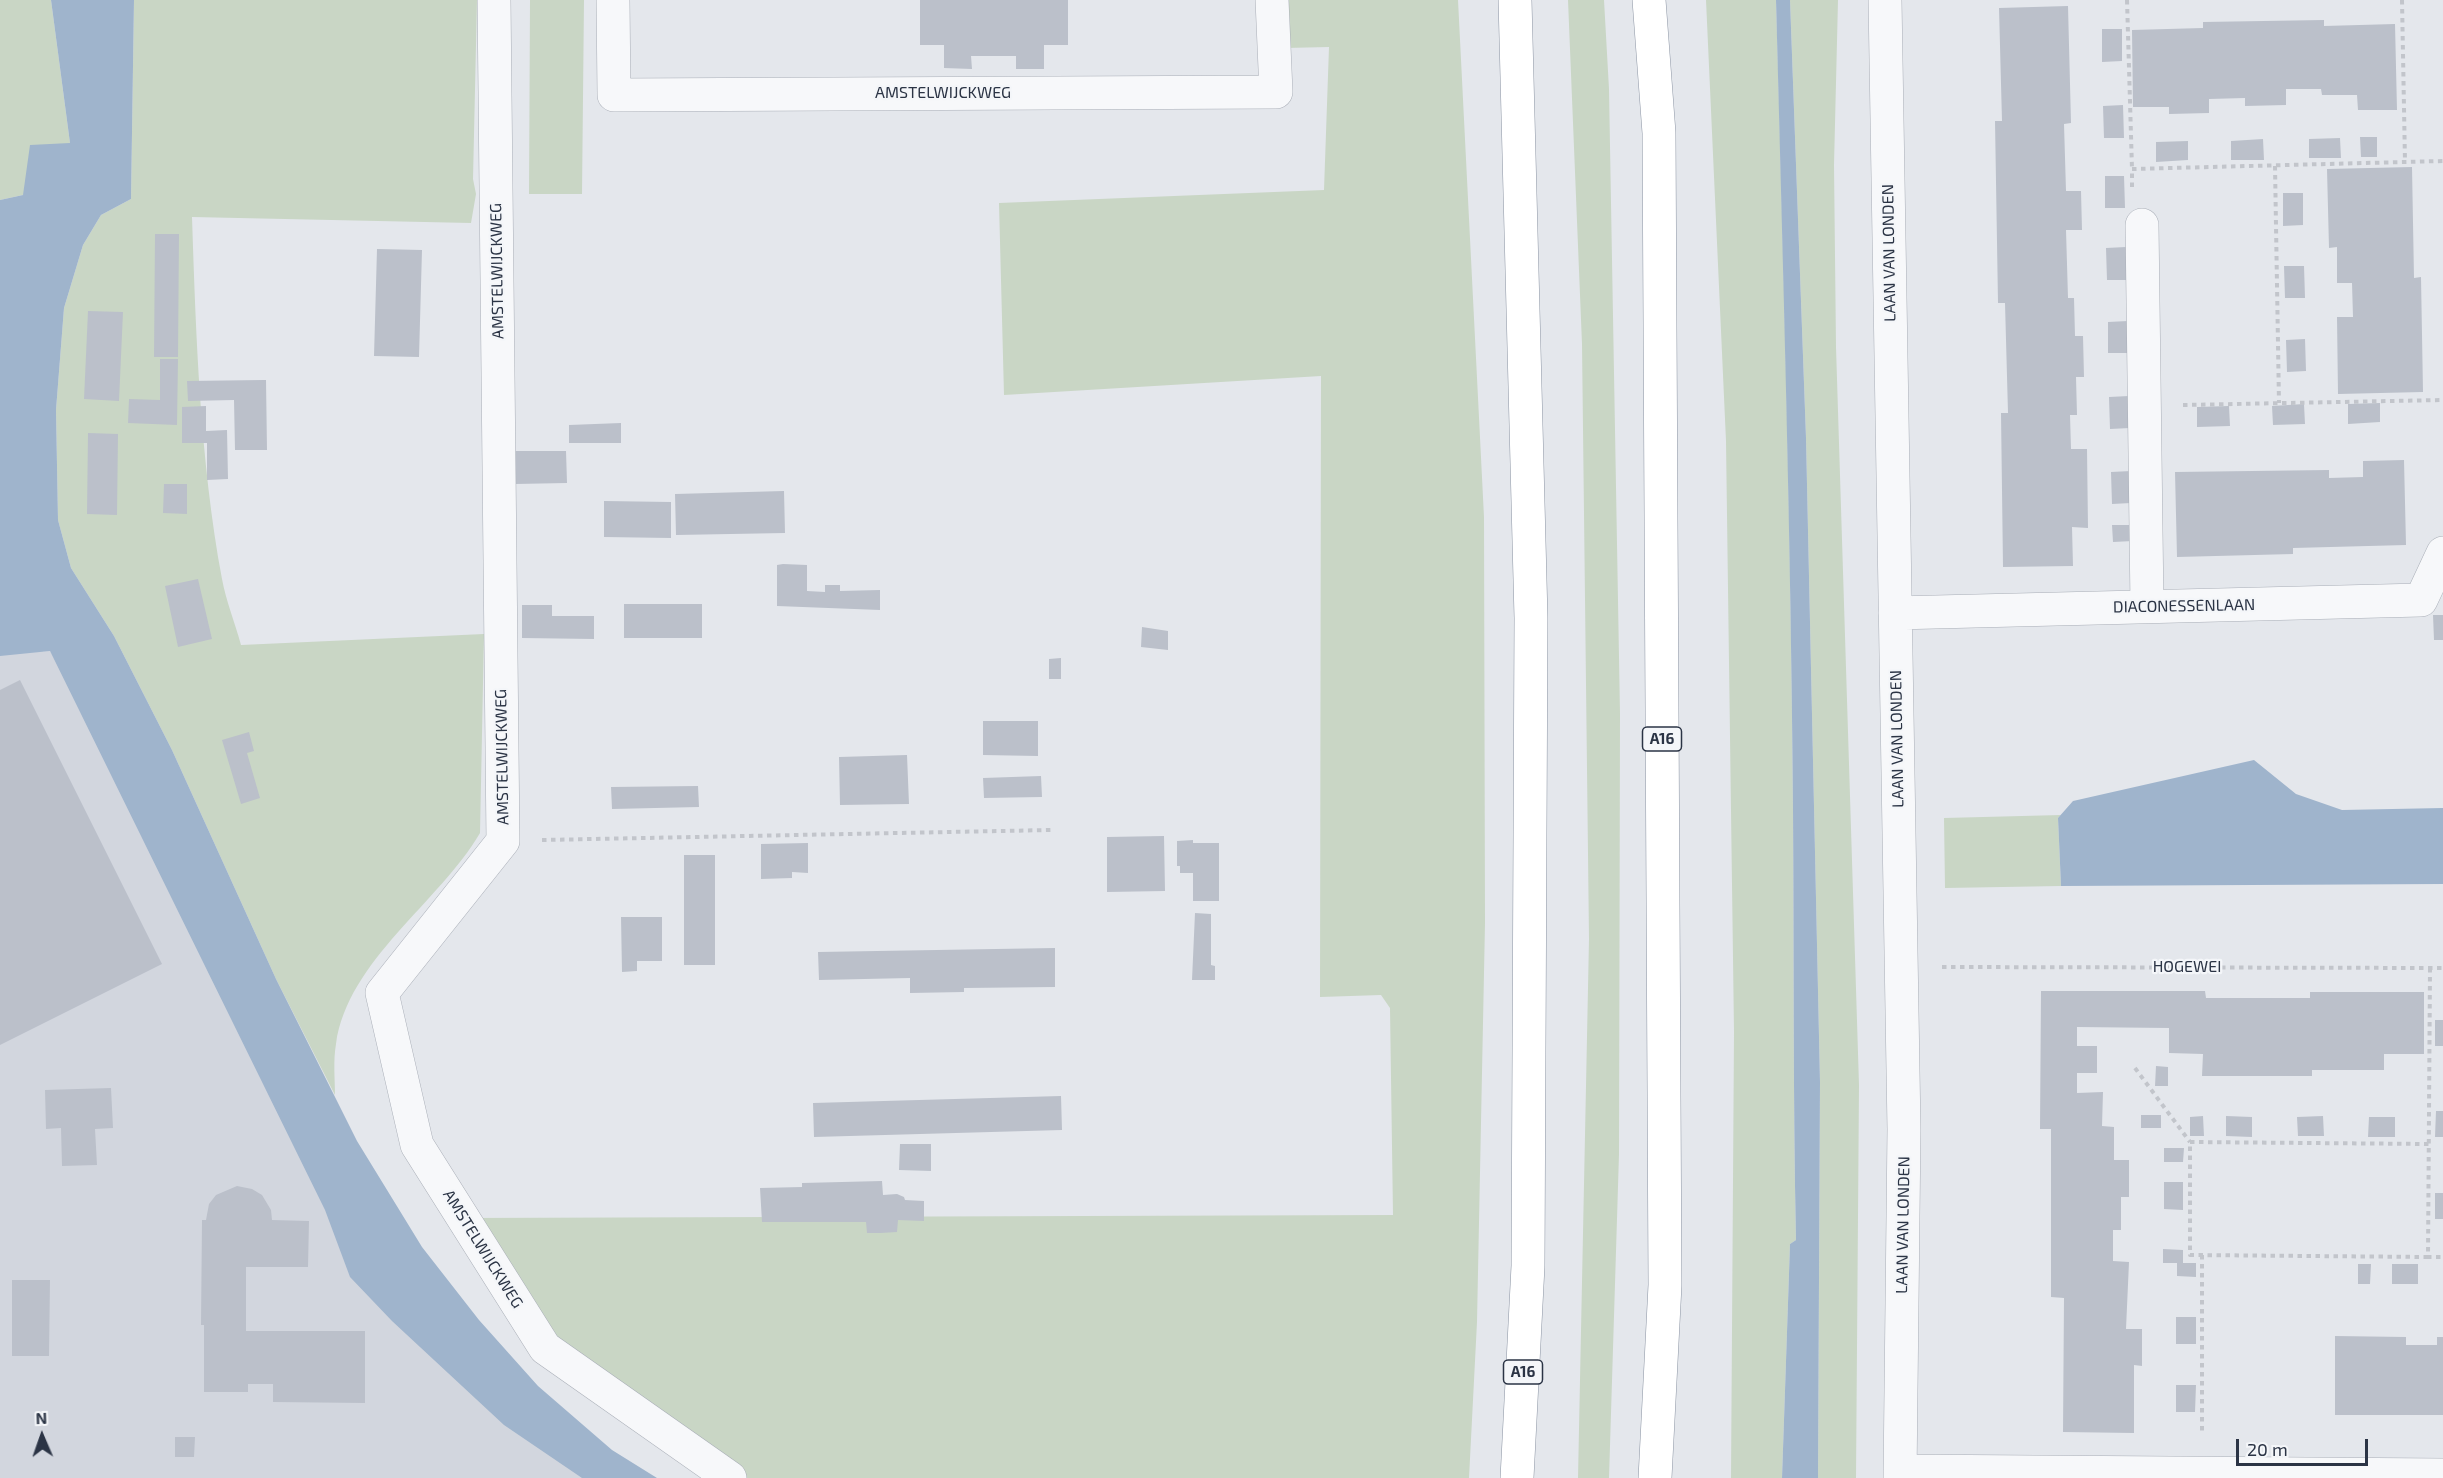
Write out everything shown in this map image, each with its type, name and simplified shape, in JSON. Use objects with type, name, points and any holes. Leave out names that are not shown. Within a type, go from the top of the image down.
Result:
[{"type":"highway","name":"A16","points":[[1515,0],[1531,618],[1528,1266],[1517,1478]]},
{"type":"highway","name":"A16","points":[[1649,0],[1659,145],[1665,1273],[1655,1478]]},
{"type":"street","name":"AMSTELWIJCKWEG","points":[[494,0],[503,841],[382,993],[417,1145],[545,1348],[730,1478]]},
{"type":"street","name":"AMSTELWIJCKWEG","points":[[613,0],[614,95],[626,95],[1276,92],[1272,0]]},
{"type":"street","name":"LAAN VAN LONDEN","points":[[1885,0],[1904,1129],[1900,1475]]},
{"type":"street","points":[[2142,225],[2147,606]]},
{"type":"street","name":"DIACONESSENLAAN","points":[[1895,613],[2421,600],[2443,553]]},
{"type":"street","points":[[1900,1475],[2202,1473],[2443,1475]]},
{"type":"path","points":[[2127,0],[2133,226],[2142,225]]},
{"type":"path","points":[[2402,0],[2405,162]]},
{"type":"path","points":[[2132,169],[2443,161]]},
{"type":"path","points":[[2275,166],[2279,403]]},
{"type":"path","points":[[2145,406],[2443,400]]},
{"type":"path","points":[[503,841],[1051,830]]},
{"type":"path","name":"HOGEWEI","points":[[1932,967],[2443,968]]},
{"type":"path","points":[[2428,1257],[2430,968]]},
{"type":"path","points":[[2136,1068],[2190,1142],[2190,1255],[2443,1257]]},
{"type":"path","points":[[2190,1142],[2428,1144]]},
{"type":"path","points":[[2202,1255],[2202,1473]]},
{"type":"shaded area","points":[[50,651],[497,1391],[617,1478],[0,1478],[0,654]]},
{"type":"green space","points":[[0,0],[51,0],[70,143],[23,195],[0,200]]},
{"type":"green space","points":[[134,0],[477,0],[473,179],[476,194],[471,223],[192,217],[197,353],[209,489],[222,579],[241,645],[484,634],[480,833],[463,859],[397,933],[358,985],[344,1014],[336,1044],[335,1095],[276,979],[172,750],[114,636],[71,568],[58,520],[56,410],[64,308],[83,245],[101,215],[131,199]]},
{"type":"green space","points":[[530,0],[584,0],[582,194],[529,194]]},
{"type":"green space","points":[[1286,0],[1458,0],[1484,517],[1485,923],[1477,1322],[1469,1478],[729,1478],[585,1379],[466,1218],[1393,1215],[1390,1008],[1381,995],[1320,997],[1321,376],[1004,395],[999,203],[1324,190],[1329,47],[1285,48]]},
{"type":"green space","points":[[1568,0],[1604,0],[1609,89],[1620,714],[1619,1154],[1609,1478],[1578,1478],[1589,939],[1582,344]]},
{"type":"green space","points":[[1706,0],[1776,0],[1791,608],[1796,1240],[1790,1244],[1782,1478],[1731,1478],[1734,1032],[1726,441]]},
{"type":"green space","points":[[1790,0],[1838,0],[1834,165],[1836,347],[1859,1085],[1856,1478],[1818,1478],[1820,1082],[1806,438]]},
{"type":"green space","points":[[2061,815],[2058,818],[2061,886],[1945,888],[1944,818]]},
{"type":"water","points":[[51,0],[134,0],[131,199],[101,215],[83,245],[64,308],[56,410],[58,520],[71,568],[114,636],[172,750],[276,979],[357,1141],[422,1247],[479,1320],[538,1386],[612,1450],[657,1478],[582,1478],[504,1425],[392,1321],[350,1277],[325,1210],[50,651],[0,656],[0,200],[23,195],[30,145],[70,143]]},
{"type":"water","points":[[1776,0],[1790,0],[1806,438],[1820,1082],[1818,1478],[1782,1478],[1790,1244],[1796,1240],[1790,608]]},
{"type":"water","points":[[2254,760],[2296,794],[2342,810],[2443,808],[2443,884],[2061,886],[2058,818],[2073,801]]},
{"type":"building","points":[[920,0],[1068,0],[1068,45],[1044,45],[1044,69],[1016,69],[1016,56],[971,56],[972,69],[944,68],[944,45],[920,45]]},
{"type":"building","points":[[2068,6],[2071,123],[2064,124],[2066,191],[2081,191],[2082,230],[2066,230],[2068,298],[2074,298],[2075,336],[2083,336],[2084,377],[2076,377],[2077,415],[2070,415],[2071,449],[2087,449],[2088,528],[2072,527],[2073,566],[2003,567],[2001,413],[2008,413],[2005,303],[1998,303],[1995,121],[2002,121],[1999,8]]},
{"type":"building","points":[[2324,20],[2324,26],[2395,24],[2397,110],[2358,110],[2357,95],[2322,95],[2321,89],[2286,89],[2286,105],[2245,106],[2245,98],[2209,99],[2209,113],[2169,114],[2169,107],[2133,107],[2132,30],[2203,28],[2203,22]]},
{"type":"building","points":[[2102,29],[2122,29],[2122,61],[2102,62]]},
{"type":"building","points":[[2123,105],[2124,138],[2104,138],[2103,106]]},
{"type":"building","points":[[2360,137],[2377,137],[2377,157],[2361,157]]},
{"type":"building","points":[[2340,138],[2341,158],[2309,158],[2309,139]]},
{"type":"building","points":[[2263,139],[2264,160],[2231,160],[2231,141]]},
{"type":"building","points":[[2188,141],[2188,160],[2156,162],[2156,142]]},
{"type":"building","points":[[2412,167],[2414,278],[2421,277],[2423,392],[2338,394],[2337,317],[2353,317],[2352,283],[2337,283],[2337,247],[2329,248],[2327,169]]},
{"type":"building","points":[[2105,176],[2124,176],[2125,208],[2105,208]]},
{"type":"building","points":[[2283,193],[2303,193],[2303,225],[2283,226]]},
{"type":"building","points":[[155,234],[179,234],[178,357],[154,357]]},
{"type":"building","points":[[2126,247],[2127,280],[2107,280],[2106,248]]},
{"type":"building","points":[[377,249],[422,250],[419,357],[374,356]]},
{"type":"building","points":[[2284,266],[2304,266],[2305,298],[2285,298]]},
{"type":"building","points":[[88,311],[123,312],[119,401],[84,399]]},
{"type":"building","points":[[2128,321],[2128,353],[2108,353],[2108,322]]},
{"type":"building","points":[[2305,339],[2306,371],[2287,372],[2286,340]]},
{"type":"building","points":[[160,359],[178,359],[177,425],[128,423],[129,399],[160,400]]},
{"type":"building","points":[[266,380],[267,450],[235,450],[234,400],[188,401],[187,381]]},
{"type":"building","points":[[2129,396],[2130,428],[2110,429],[2109,397]]},
{"type":"building","points":[[2380,403],[2380,422],[2348,424],[2348,404]]},
{"type":"building","points":[[2304,404],[2305,424],[2273,425],[2272,406]]},
{"type":"building","points":[[206,406],[206,431],[227,430],[228,479],[207,480],[207,443],[182,443],[182,407]]},
{"type":"building","points":[[2229,406],[2230,426],[2197,427],[2197,407]]},
{"type":"building","points":[[621,423],[621,443],[569,443],[569,425]]},
{"type":"building","points":[[88,433],[118,434],[117,515],[87,514]]},
{"type":"building","points":[[515,451],[566,451],[567,483],[515,484]]},
{"type":"building","points":[[2404,460],[2406,545],[2293,548],[2293,554],[2177,557],[2175,472],[2329,470],[2329,478],[2363,477],[2363,461]]},
{"type":"building","points":[[2131,471],[2131,503],[2112,504],[2111,472]]},
{"type":"building","points":[[164,484],[187,484],[187,514],[163,513]]},
{"type":"building","points":[[784,491],[785,533],[676,535],[675,494]]},
{"type":"building","points":[[604,501],[671,502],[671,538],[604,537]]},
{"type":"building","points":[[2112,525],[2132,525],[2133,541],[2113,542]]},
{"type":"building","points":[[777,565],[807,565],[807,591],[825,592],[825,585],[840,585],[840,591],[880,590],[880,610],[777,606]]},
{"type":"building","points":[[198,579],[212,639],[178,647],[165,586]]},
{"type":"building","points":[[624,604],[702,604],[702,638],[624,638]]},
{"type":"building","points":[[522,605],[552,605],[552,616],[594,616],[594,639],[522,638]]},
{"type":"building","points":[[2433,615],[2443,615],[2443,640],[2434,640]]},
{"type":"building","points":[[1142,627],[1168,631],[1168,650],[1141,647]]},
{"type":"building","points":[[1061,658],[1061,679],[1049,679],[1049,659]]},
{"type":"building","points":[[20,680],[162,964],[0,1045],[0,690]]},
{"type":"building","points":[[983,721],[1038,721],[1038,756],[983,755]]},
{"type":"building","points":[[249,732],[254,751],[247,753],[260,798],[241,804],[222,740]]},
{"type":"building","points":[[907,755],[909,804],[840,805],[839,757]]},
{"type":"building","points":[[1041,776],[1042,797],[984,798],[983,778]]},
{"type":"building","points":[[698,786],[699,807],[612,809],[611,787]]},
{"type":"building","points":[[1164,836],[1165,891],[1107,892],[1107,837]]},
{"type":"building","points":[[1193,840],[1193,843],[1219,843],[1219,901],[1193,901],[1193,873],[1180,873],[1180,866],[1177,866],[1177,841]]},
{"type":"building","points":[[808,843],[808,873],[792,872],[792,878],[761,879],[761,844]]},
{"type":"building","points":[[684,855],[715,855],[715,965],[684,965]]},
{"type":"building","points":[[1195,913],[1211,914],[1211,965],[1215,966],[1215,980],[1192,980]]},
{"type":"building","points":[[621,917],[662,917],[662,961],[637,961],[637,971],[622,972]]},
{"type":"building","points":[[1055,948],[1055,987],[964,988],[964,992],[910,993],[910,978],[819,980],[818,952]]},
{"type":"building","points":[[2041,991],[2205,991],[2206,998],[2310,998],[2310,992],[2424,992],[2424,1054],[2384,1054],[2384,1070],[2312,1070],[2312,1076],[2202,1076],[2203,1054],[2169,1053],[2169,1028],[2077,1027],[2077,1046],[2097,1046],[2097,1073],[2077,1073],[2077,1093],[2103,1092],[2102,1126],[2114,1127],[2114,1160],[2129,1160],[2129,1197],[2121,1197],[2121,1230],[2113,1230],[2113,1261],[2129,1262],[2126,1329],[2142,1329],[2142,1366],[2134,1365],[2134,1433],[2063,1432],[2064,1298],[2051,1297],[2051,1129],[2040,1129]]},
{"type":"building","points":[[2435,1020],[2443,1020],[2443,1046],[2435,1046]]},
{"type":"building","points":[[2156,1066],[2168,1067],[2168,1086],[2155,1086]]},
{"type":"building","points":[[111,1088],[113,1128],[95,1129],[97,1165],[62,1166],[61,1128],[46,1129],[45,1090]]},
{"type":"building","points":[[1061,1096],[1062,1130],[814,1137],[813,1103]]},
{"type":"building","points":[[2436,1111],[2443,1111],[2443,1137],[2435,1137]]},
{"type":"building","points":[[2141,1115],[2161,1115],[2161,1128],[2141,1128]]},
{"type":"building","points":[[2203,1116],[2204,1136],[2190,1136],[2190,1117]]},
{"type":"building","points":[[2226,1116],[2252,1117],[2252,1137],[2226,1136]]},
{"type":"building","points":[[2323,1116],[2324,1136],[2298,1136],[2297,1117]]},
{"type":"building","points":[[2369,1117],[2395,1117],[2395,1137],[2368,1137]]},
{"type":"building","points":[[900,1144],[931,1144],[931,1171],[899,1170]]},
{"type":"building","points":[[2164,1148],[2184,1148],[2183,1162],[2164,1162]]},
{"type":"building","points":[[882,1181],[883,1195],[897,1194],[905,1200],[924,1201],[924,1221],[898,1220],[897,1232],[881,1233],[867,1233],[866,1222],[762,1222],[760,1188],[802,1187],[802,1183]]},
{"type":"building","points":[[2164,1182],[2183,1182],[2183,1210],[2164,1209]]},
{"type":"building","points":[[237,1186],[252,1189],[262,1195],[271,1210],[272,1220],[309,1221],[308,1267],[246,1267],[246,1331],[365,1331],[365,1403],[273,1402],[273,1384],[248,1384],[248,1392],[204,1392],[204,1325],[201,1325],[202,1220],[206,1220],[209,1204],[216,1195]]},
{"type":"building","points":[[2435,1193],[2443,1193],[2443,1219],[2435,1219]]},
{"type":"building","points":[[2163,1249],[2183,1250],[2183,1263],[2196,1263],[2196,1277],[2177,1276],[2177,1263],[2163,1263]]},
{"type":"building","points":[[2358,1264],[2371,1264],[2370,1284],[2358,1284]]},
{"type":"building","points":[[2392,1264],[2418,1264],[2418,1284],[2392,1284]]},
{"type":"building","points":[[12,1280],[50,1280],[49,1356],[12,1356]]},
{"type":"building","points":[[2176,1317],[2196,1317],[2196,1344],[2176,1344]]},
{"type":"building","points":[[2335,1336],[2406,1337],[2406,1345],[2437,1345],[2437,1337],[2443,1337],[2443,1415],[2335,1415]]},
{"type":"building","points":[[2176,1385],[2196,1385],[2195,1412],[2176,1412]]},
{"type":"building","points":[[175,1437],[195,1437],[194,1457],[175,1457]]}]
